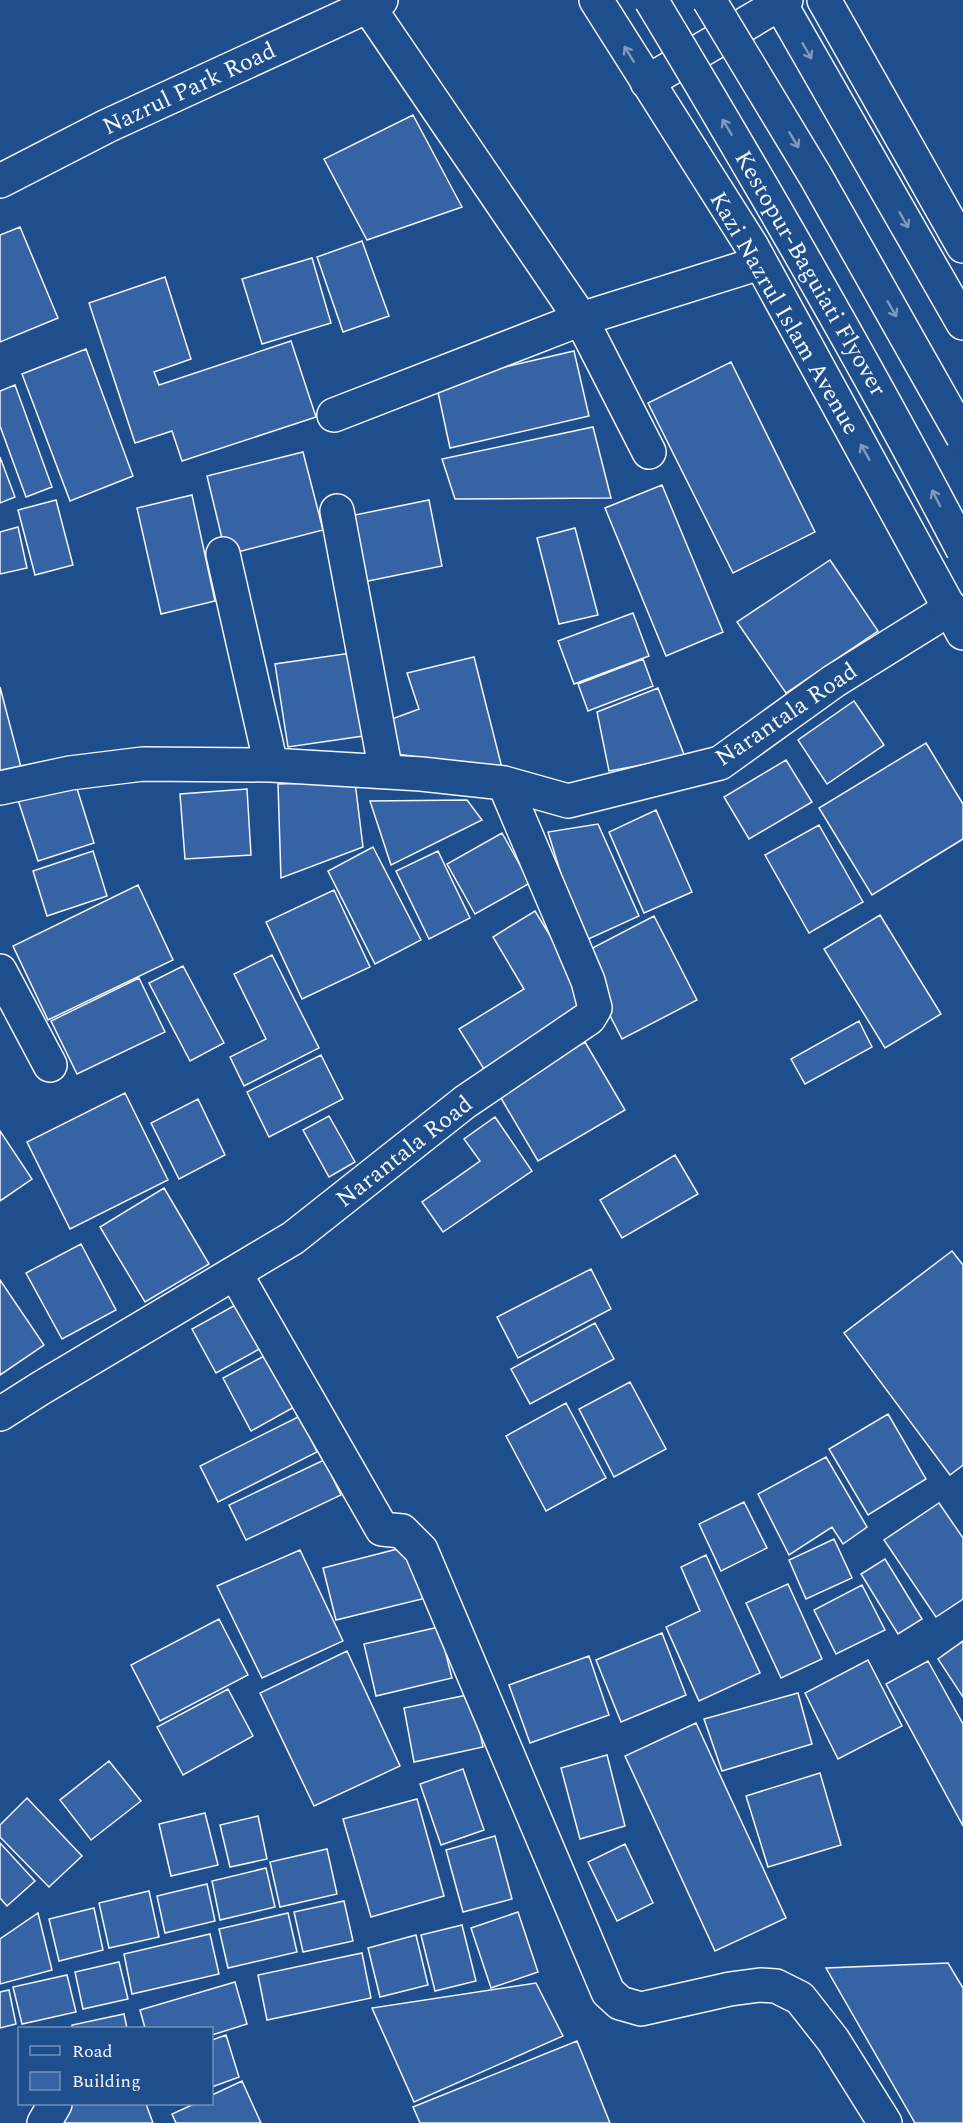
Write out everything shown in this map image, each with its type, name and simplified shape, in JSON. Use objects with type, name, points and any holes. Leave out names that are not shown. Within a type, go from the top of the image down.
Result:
[{"type":"street","name":"Kazi Nazrul Islam Avenue","points":[[596,0],[760,263],[957,621]]},
{"type":"street","name":"Kestopur-Baguiati Flyover","points":[[651,0],[765,190],[920,468],[963,550]]},
{"type":"street","points":[[709,0],[816,177],[963,437]]},
{"type":"street","points":[[824,0],[963,246]]},
{"type":"street","points":[[647,82],[782,1],[963,323]]},
{"type":"street","points":[[374,3],[580,319],[649,452]]},
{"type":"street","name":"Nazrul Park Road","points":[[0,181],[107,126],[374,3]]},
{"type":"street","points":[[334,416],[580,319],[760,263]]},
{"type":"street","points":[[337,511],[386,772]]},
{"type":"street","points":[[223,554],[271,765]]},
{"type":"street","name":"Narantala Road","points":[[0,788],[70,773],[143,764],[271,765],[386,772],[504,783],[568,801],[720,763],[834,681],[957,621]]},
{"type":"street","name":"Narantala Road","points":[[0,1414],[293,1238],[465,1102],[589,1018],[595,1008],[588,981],[504,783]]},
{"type":"street","points":[[0,970],[50,1065]]},
{"type":"street","points":[[235,1273],[382,1529],[402,1531],[421,1550],[608,1992],[620,2003],[641,2009],[730,1989],[760,1985],[776,1986],[800,1998],[833,2040],[885,2123]]},
{"type":"street","points":[[44,2123],[55,2105]]},
{"type":"building","points":[[413,115],[462,207],[367,240],[324,159]]},
{"type":"building","points":[[20,227],[58,318],[0,342],[0,235]]},
{"type":"building","points":[[362,241],[389,316],[343,332],[317,257]]},
{"type":"building","points":[[312,258],[331,323],[262,344],[242,279]]},
{"type":"building","points":[[165,277],[191,359],[154,372],[159,385],[291,341],[316,417],[182,461],[172,431],[135,443],[89,303]]},
{"type":"building","points":[[86,349],[133,476],[70,501],[22,374]]},
{"type":"building","points":[[574,351],[589,416],[450,448],[436,383]]},
{"type":"building","points":[[731,362],[815,532],[733,573],[648,403]]},
{"type":"building","points":[[15,385],[52,487],[26,497],[0,426],[0,391]]},
{"type":"building","points":[[593,427],[611,498],[455,499],[442,459]]},
{"type":"building","points":[[303,452],[323,530],[226,555],[207,476]]},
{"type":"building","points":[[0,457],[15,497],[0,503]]},
{"type":"building","points":[[662,485],[723,632],[666,656],[605,508]]},
{"type":"building","points":[[192,495],[215,601],[161,614],[137,508]]},
{"type":"building","points":[[56,500],[73,565],[35,575],[18,510]]},
{"type":"building","points":[[429,500],[442,566],[358,583],[345,517]]},
{"type":"building","points":[[18,527],[27,568],[0,574],[0,532]]},
{"type":"building","points":[[575,528],[598,615],[559,624],[537,538]]},
{"type":"building","points":[[830,560],[878,631],[786,693],[737,622]]},
{"type":"building","points":[[633,613],[649,656],[574,684],[558,641]]},
{"type":"building","points":[[351,653],[363,736],[288,747],[275,664]]},
{"type":"building","points":[[474,657],[502,768],[396,754],[392,719],[419,709],[407,673]]},
{"type":"building","points":[[643,659],[653,686],[588,711],[578,684]]},
{"type":"building","points":[[0,687],[23,775],[0,781]]},
{"type":"building","points":[[658,688],[685,757],[609,771],[597,712]]},
{"type":"building","points":[[854,701],[884,745],[827,784],[798,740]]},
{"type":"building","points":[[926,743],[963,804],[963,839],[872,895],[819,808]]},
{"type":"building","points":[[786,760],[812,802],[749,839],[724,797]]},
{"type":"building","points":[[74,779],[94,843],[38,861],[17,797]]},
{"type":"building","points":[[355,782],[363,847],[281,878],[278,784]]},
{"type":"building","points":[[247,789],[251,855],[185,859],[180,794]]},
{"type":"building","points":[[467,800],[482,820],[391,865],[370,801]]},
{"type":"building","points":[[656,810],[692,892],[644,913],[609,832]]},
{"type":"building","points":[[598,824],[639,916],[582,942],[548,832]]},
{"type":"building","points":[[819,825],[863,902],[809,933],[765,855]]},
{"type":"building","points":[[502,833],[530,883],[475,914],[447,864]]},
{"type":"building","points":[[373,847],[421,940],[375,964],[328,871]]},
{"type":"building","points":[[93,851],[107,896],[47,916],[33,871]]},
{"type":"building","points":[[438,851],[470,918],[429,939],[396,871]]},
{"type":"building","points":[[138,885],[173,960],[48,1020],[13,946]]},
{"type":"building","points":[[334,890],[370,967],[302,999],[266,922]]},
{"type":"building","points":[[535,911],[591,1003],[484,1069],[459,1029],[524,989],[493,937]]},
{"type":"building","points":[[880,915],[941,1014],[885,1048],[824,949]]},
{"type":"building","points":[[654,916],[697,1000],[622,1039],[579,955]]},
{"type":"building","points":[[272,955],[319,1048],[244,1086],[230,1057],[266,1039],[234,974]]},
{"type":"building","points":[[183,966],[224,1043],[190,1061],[149,983]]},
{"type":"building","points":[[139,978],[165,1032],[77,1074],[51,1021]]},
{"type":"building","points":[[859,1021],[872,1047],[805,1084],[791,1059]]},
{"type":"building","points":[[585,1042],[625,1110],[538,1161],[498,1093]]},
{"type":"building","points":[[321,1055],[343,1099],[269,1137],[247,1092]]},
{"type":"building","points":[[125,1093],[168,1180],[70,1229],[27,1142]]},
{"type":"building","points":[[198,1099],[225,1155],[179,1179],[151,1123]]},
{"type":"building","points":[[329,1116],[355,1162],[329,1177],[303,1130]]},
{"type":"building","points":[[495,1117],[532,1171],[443,1232],[422,1202],[480,1161],[464,1139]]},
{"type":"building","points":[[0,1131],[32,1179],[0,1201]]},
{"type":"building","points":[[675,1155],[698,1194],[622,1238],[600,1200]]},
{"type":"building","points":[[164,1188],[209,1264],[145,1302],[100,1227]]},
{"type":"building","points":[[81,1244],[116,1310],[62,1339],[26,1273]]},
{"type":"building","points":[[952,1251],[963,1265],[963,1465],[950,1475],[844,1333]]},
{"type":"building","points":[[591,1269],[611,1309],[518,1358],[497,1317]]},
{"type":"building","points":[[0,1280],[44,1345],[0,1375]]},
{"type":"building","points":[[239,1303],[263,1347],[216,1373],[192,1329]]},
{"type":"building","points":[[595,1323],[614,1359],[530,1404],[511,1369]]},
{"type":"building","points":[[268,1354],[296,1406],[251,1431],[223,1378]]},
{"type":"building","points":[[630,1382],[666,1449],[614,1477],[579,1409]]},
{"type":"building","points":[[566,1403],[606,1478],[546,1511],[506,1436]]},
{"type":"building","points":[[888,1414],[926,1479],[868,1515],[829,1449]]},
{"type":"building","points":[[300,1416],[317,1452],[218,1502],[200,1466]]},
{"type":"building","points":[[826,1457],[867,1527],[843,1544],[832,1527],[789,1555],[758,1494]]},
{"type":"building","points":[[324,1460],[341,1495],[246,1540],[229,1505]]},
{"type":"building","points":[[744,1502],[767,1548],[721,1571],[699,1524]]},
{"type":"building","points":[[939,1503],[963,1538],[963,1599],[936,1617],[884,1540]]},
{"type":"building","points":[[834,1539],[852,1578],[806,1599],[789,1560]]},
{"type":"building","points":[[413,1545],[426,1598],[336,1620],[323,1568]]},
{"type":"building","points":[[300,1550],[343,1641],[262,1678],[217,1586]]},
{"type":"building","points":[[706,1555],[760,1673],[699,1701],[666,1627],[700,1611],[681,1567]]},
{"type":"building","points":[[885,1559],[922,1619],[898,1634],[861,1574]]},
{"type":"building","points":[[788,1584],[822,1659],[781,1678],[746,1603]]},
{"type":"building","points":[[862,1585],[885,1630],[836,1654],[814,1610]]},
{"type":"building","points":[[219,1619],[248,1675],[160,1721],[131,1665]]},
{"type":"building","points":[[439,1627],[452,1678],[376,1696],[364,1644]]},
{"type":"building","points":[[662,1633],[686,1695],[621,1722],[596,1660]]},
{"type":"building","points":[[963,1641],[963,1697],[938,1659]]},
{"type":"building","points":[[347,1651],[400,1766],[314,1806],[260,1693]]},
{"type":"building","points":[[589,1656],[609,1715],[530,1743],[509,1685]]},
{"type":"building","points":[[868,1660],[902,1726],[838,1759],[805,1693]]},
{"type":"building","points":[[928,1661],[963,1724],[963,1826],[886,1684]]},
{"type":"building","points":[[228,1689],[253,1736],[183,1775],[157,1727]]},
{"type":"building","points":[[798,1693],[812,1744],[722,1771],[704,1719]]},
{"type":"building","points":[[472,1694],[483,1747],[414,1762],[404,1708]]},
{"type":"building","points":[[696,1723],[786,1918],[715,1951],[625,1756]]},
{"type":"building","points":[[607,1755],[625,1826],[580,1839],[561,1768]]},
{"type":"building","points":[[109,1761],[141,1801],[91,1840],[60,1800]]},
{"type":"building","points":[[463,1769],[484,1830],[441,1845],[420,1784]]},
{"type":"building","points":[[820,1773],[841,1845],[768,1867],[746,1796]]},
{"type":"building","points":[[27,1798],[82,1856],[49,1887],[0,1837],[0,1825]]},
{"type":"building","points":[[417,1799],[444,1896],[371,1917],[343,1819]]},
{"type":"building","points":[[205,1813],[218,1865],[171,1876],[159,1824]]},
{"type":"building","points":[[258,1816],[267,1859],[230,1867],[220,1825]]},
{"type":"building","points":[[495,1836],[512,1899],[463,1912],[446,1850]]},
{"type":"building","points":[[0,1843],[35,1881],[7,1906],[0,1898]]},
{"type":"building","points":[[625,1844],[653,1903],[617,1921],[588,1862]]},
{"type":"building","points":[[327,1849],[337,1894],[280,1907],[270,1862]]},
{"type":"building","points":[[266,1868],[275,1907],[220,1920],[212,1881]]},
{"type":"building","points":[[207,1884],[215,1921],[165,1933],[157,1896]]},
{"type":"building","points":[[149,1891],[159,1937],[109,1948],[99,1903]]},
{"type":"building","points":[[344,1901],[353,1941],[303,1952],[294,1912]]},
{"type":"building","points":[[94,1908],[103,1950],[59,1961],[49,1919]]},
{"type":"building","points":[[518,1912],[538,1972],[491,1988],[471,1928]]},
{"type":"building","points":[[38,1913],[52,1970],[0,1984],[0,1939]]},
{"type":"building","points":[[288,1913],[297,1952],[228,1968],[219,1929]]},
{"type":"building","points":[[462,1925],[476,1981],[435,1991],[421,1935]]},
{"type":"building","points":[[210,1934],[219,1974],[132,1994],[124,1954]]},
{"type":"building","points":[[416,1935],[428,1985],[380,1997],[368,1948]]},
{"type":"building","points":[[362,1953],[371,1998],[267,2020],[258,1975]]},
{"type":"building","points":[[119,1962],[128,1999],[83,2009],[75,1972]]},
{"type":"building","points":[[948,1963],[963,1988],[963,2123],[915,2123],[826,1968]]},
{"type":"building","points":[[67,1975],[76,2012],[22,2024],[13,1987]]},
{"type":"building","points":[[235,1982],[247,2024],[213,2035],[213,2027],[145,2027],[140,2010]]},
{"type":"building","points":[[536,1983],[563,2036],[414,2102],[372,2008]]},
{"type":"building","points":[[9,1990],[16,2024],[0,2028],[0,1992]]},
{"type":"building","points":[[124,2014],[127,2027],[72,2027],[72,2025]]},
{"type":"building","points":[[226,2035],[239,2077],[213,2087],[213,2040]]},
{"type":"building","points":[[577,2041],[610,2123],[420,2123],[413,2107]]},
{"type":"building","points":[[242,2081],[261,2123],[176,2123],[172,2114],[192,2105],[213,2105],[213,2095]]},
{"type":"building","points":[[61,2105],[146,2105],[153,2123],[48,2123]]}]
